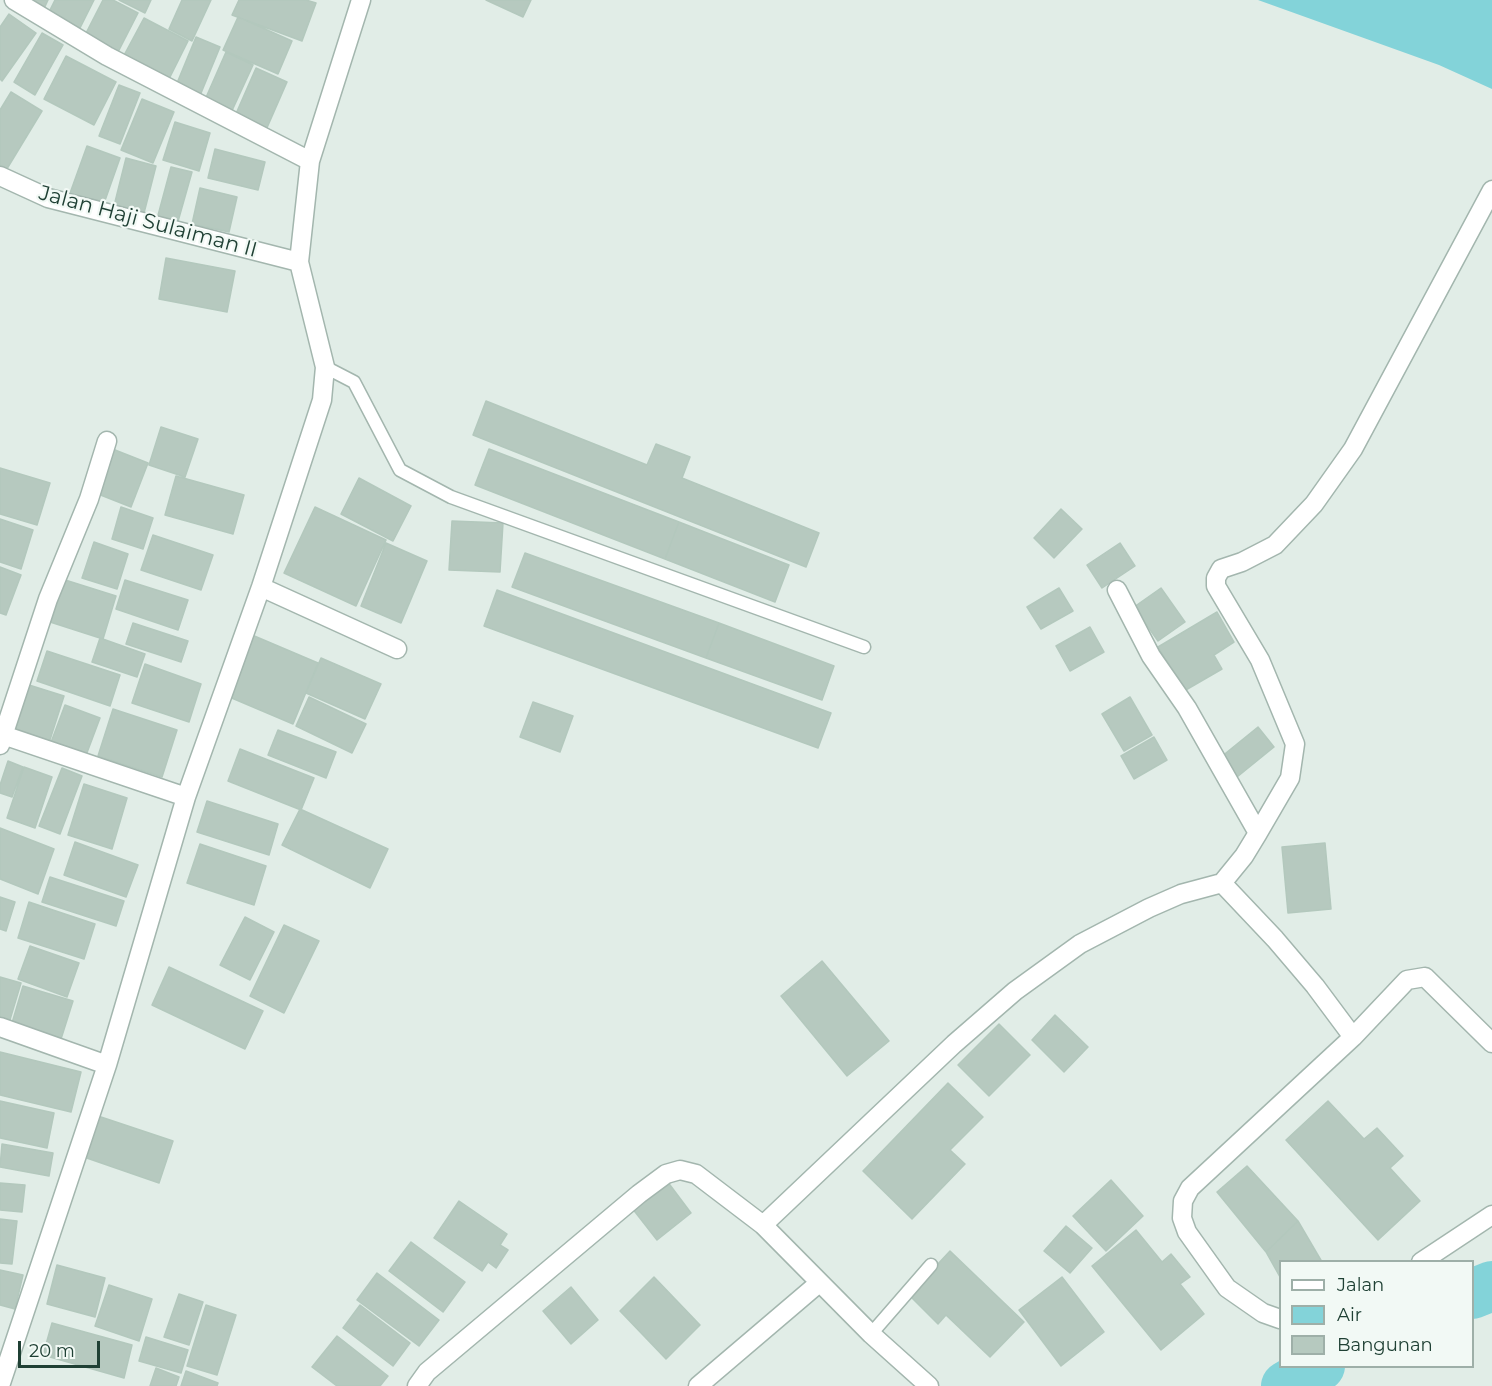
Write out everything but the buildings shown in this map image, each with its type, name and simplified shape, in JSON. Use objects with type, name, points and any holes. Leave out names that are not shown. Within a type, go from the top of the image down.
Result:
[{"type":"street","points":[[14,0],[107,56],[310,161]]},
{"type":"street","points":[[0,1386],[107,1065],[186,797],[261,587],[322,400],[325,367],[299,262],[310,161],[361,0]]},
{"type":"street","name":"Jalan Haji Sulaiman II","points":[[0,176],[48,198],[299,262]]},
{"type":"street","points":[[763,1225],[954,1044],[1015,991],[1080,944],[1129,918],[1181,894],[1222,883],[1244,856],[1290,778],[1295,744],[1260,660],[1216,586],[1217,573],[1221,569],[1242,562],[1275,545],[1314,504],[1353,449],[1492,190]]},
{"type":"street","points":[[107,441],[89,499],[48,599],[1,738],[186,797]]},
{"type":"street","points":[[261,587],[397,649]]},
{"type":"street","points":[[1117,590],[1151,656],[1187,708],[1258,833]]},
{"type":"street","points":[[1222,883],[1275,939],[1315,986],[1353,1037]]},
{"type":"street","points":[[1279,1318],[1263,1313],[1227,1288],[1187,1232],[1182,1218],[1183,1202],[1190,1188],[1353,1037],[1407,980],[1425,977],[1492,1043]]},
{"type":"street","points":[[0,1027],[107,1065]]},
{"type":"street","points":[[417,1386],[427,1372],[666,1174],[680,1170],[696,1174],[763,1225],[871,1334],[929,1386]]},
{"type":"street","points":[[1424,1260],[1492,1215]]},
{"type":"street","points":[[698,1386],[819,1283]]},
{"type":"lane","points":[[325,367],[354,382],[400,470],[441,491],[864,647]]},
{"type":"lane","points":[[871,1334],[931,1265]]},
{"type":"water","points":[[1258,0],[1492,0],[1492,89],[1439,65]]},
{"type":"waterway","points":[[1474,1293],[1492,1286]]},
{"type":"waterway","points":[[1286,1386],[1317,1368]]}]
